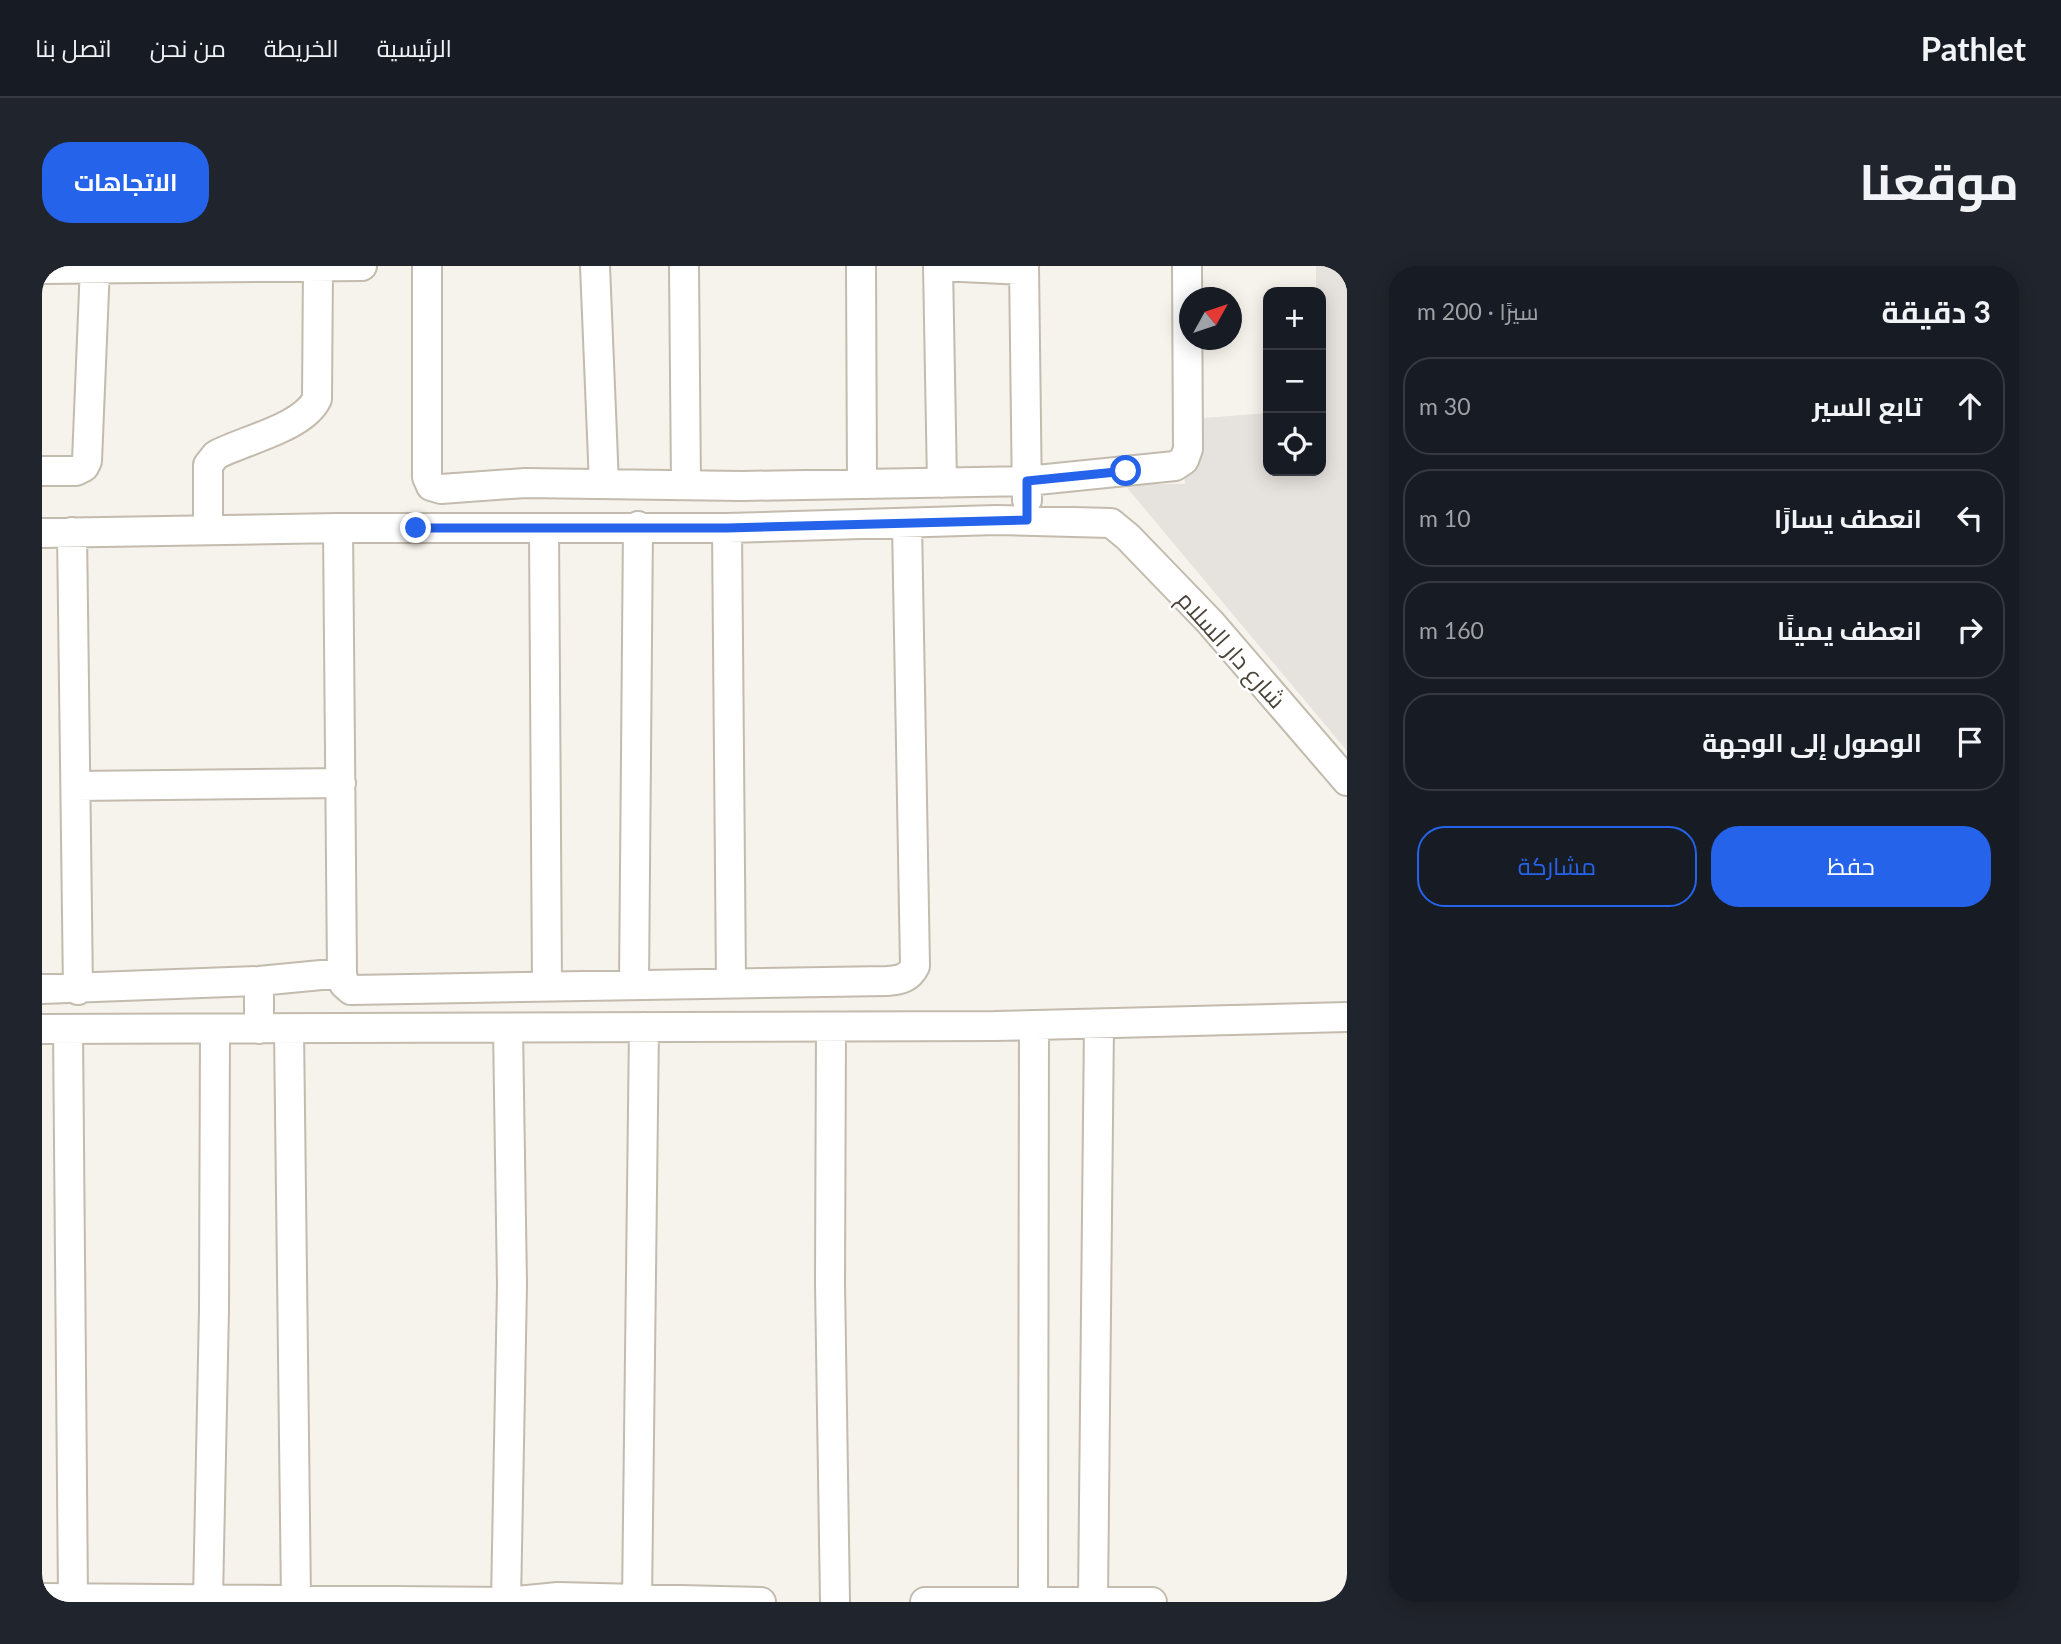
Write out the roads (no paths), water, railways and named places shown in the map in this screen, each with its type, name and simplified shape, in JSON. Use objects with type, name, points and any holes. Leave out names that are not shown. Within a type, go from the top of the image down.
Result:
[{"type":"street","points":[[42,269],[362,266]]},
{"type":"street","points":[[427,266],[426,477],[431,486],[441,489],[526,483],[686,485],[1027,481],[1175,466],[1184,460],[1188,449],[1187,266]]},
{"type":"street","points":[[595,266],[604,484]]},
{"type":"street","points":[[684,266],[686,485]]},
{"type":"street","points":[[861,266],[862,484]]},
{"type":"street","points":[[42,533],[338,528],[727,528],[1027,520],[1024,268],[939,266],[942,483]]},
{"type":"street","points":[[42,471],[76,471],[84,467],[87,461],[95,267]]},
{"type":"street","points":[[208,529],[208,465],[216,455],[297,421],[312,409],[317,399],[318,267]]},
{"type":"street","name":"شارع دار السلام","points":[[1027,520],[1111,523],[1128,537],[1210,622],[1347,781]]},
{"type":"street","points":[[338,528],[342,973],[346,988],[351,990],[887,981],[902,980],[911,974],[915,966],[907,523]]},
{"type":"street","points":[[634,985],[638,526]]},
{"type":"street","points":[[727,528],[731,983]]},
{"type":"street","points":[[544,529],[547,986]]},
{"type":"street","points":[[72,532],[78,990]]},
{"type":"street","points":[[76,786],[341,783]]},
{"type":"street","points":[[42,989],[78,990],[259,981],[342,973]]},
{"type":"street","points":[[259,981],[259,1029]]},
{"type":"street","points":[[74,1598],[55,1029],[831,1027],[1100,1024],[1347,1017]]},
{"type":"street","points":[[1093,1600],[1100,1024]]},
{"type":"street","points":[[1033,1602],[1034,1025]]},
{"type":"street","points":[[637,1600],[644,1027]]},
{"type":"street","points":[[831,1027],[830,1283],[835,1602]]},
{"type":"street","points":[[289,1028],[296,1600]]},
{"type":"street","points":[[506,1602],[512,1285],[508,1028]]},
{"type":"street","points":[[208,1599],[214,1309],[215,1029]]},
{"type":"street","points":[[42,1598],[506,1602],[558,1597],[748,1602]]},
{"type":"street","points":[[941,1602],[1020,1602]]},
{"type":"street","points":[[1039,1602],[1152,1602]]}]
